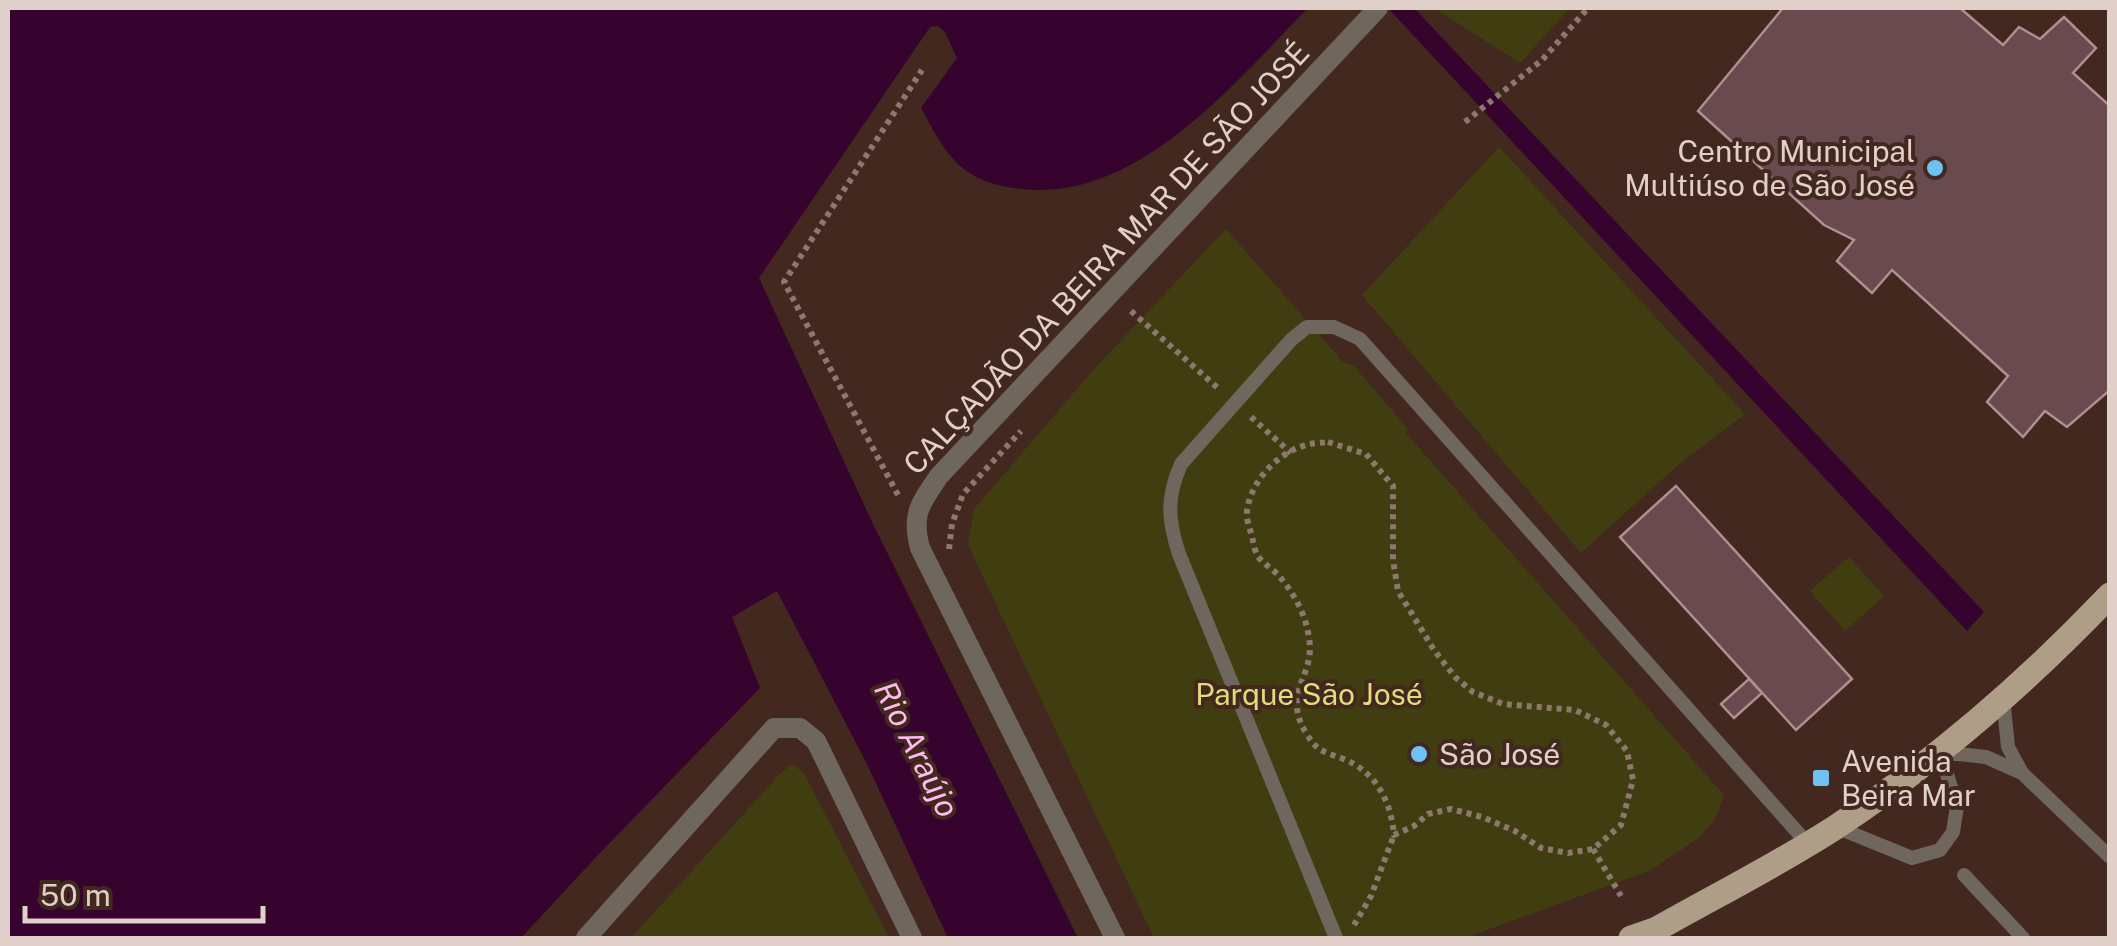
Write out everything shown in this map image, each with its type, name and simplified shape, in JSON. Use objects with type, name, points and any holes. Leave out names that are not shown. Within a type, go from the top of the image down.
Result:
[{"type":"main road","points":[[1632,938],[1651,934],[1836,827],[1940,752],[2004,698],[2110,596]]},
{"type":"street","name":"CALÇADÃO DA BEIRA MAR DE SÃO JOSÉ","points":[[1115,938],[920,548],[914,526],[939,476],[1378,8]]},
{"type":"street","points":[[586,938],[774,728],[800,728],[816,741],[912,938]]},
{"type":"lane","points":[[1336,938],[1172,534],[1169,505],[1181,464],[1307,327],[1334,327],[1360,339],[1808,844]]},
{"type":"lane","points":[[2004,698],[2008,747],[2022,773],[2110,856]]},
{"type":"lane","points":[[1836,827],[1912,858],[1940,850],[1953,832],[1958,806],[1940,752],[1986,758],[2022,773]]},
{"type":"lane","points":[[1964,875],[2023,938]]},
{"type":"path","points":[[1465,122],[1542,60],[1588,8]]},
{"type":"path","points":[[914,526],[784,282],[922,70]]},
{"type":"path","points":[[1118,325],[1132,311],[1291,453]]},
{"type":"path","points":[[948,556],[952,524],[963,494],[1028,424]]},
{"type":"path","points":[[1346,938],[1371,896],[1394,835],[1392,818],[1385,794],[1365,772],[1344,758],[1321,752],[1296,714],[1297,692],[1308,664],[1310,641],[1302,610],[1282,579],[1256,554],[1246,514],[1255,486],[1273,464],[1303,446],[1328,442],[1366,454],[1394,486],[1392,560],[1398,591],[1454,677],[1472,692],[1504,704],[1574,710],[1606,725],[1627,751],[1633,780],[1621,825],[1593,850],[1568,853],[1542,848],[1516,831],[1482,817],[1450,810],[1428,814],[1394,835]]},
{"type":"path","points":[[1593,850],[1622,896]]},
{"type":"green space","points":[[1434,8],[1570,8],[1520,63]]},
{"type":"green space","points":[[1499,147],[1745,414],[1677,466],[1581,553],[1362,295]]},
{"type":"green space","name":"Parque São José","points":[[1226,229],[1343,362],[1354,366],[1408,429],[1406,433],[1724,795],[1717,816],[1699,838],[1649,871],[1465,938],[1154,938],[968,545],[974,509],[1094,369]]},
{"type":"green space","points":[[1849,557],[1884,596],[1845,631],[1810,591]]},
{"type":"green space","points":[[792,764],[804,773],[889,938],[631,938],[778,776]]},
{"type":"water","name":"Rio Araújo","points":[[8,8],[1308,8],[1181,131],[1144,157],[1105,177],[1065,188],[997,185],[973,175],[953,159],[921,108],[957,58],[945,32],[938,26],[930,27],[759,278],[872,522],[1078,938],[948,938],[868,766],[777,591],[732,617],[760,688],[521,938],[8,938]]},
{"type":"water","points":[[1388,8],[1414,8],[1984,612],[1967,631]]},
{"type":"building","name":"Centro Municipal Multiúso de São José","points":[[1783,8],[1960,8],[2003,45],[2019,27],[2040,39],[2064,17],[2096,48],[2073,73],[2110,106],[2110,390],[2067,427],[2045,411],[2023,437],[1987,402],[2008,376],[1892,270],[1872,293],[1837,261],[1854,240],[1824,225],[1698,111]]},
{"type":"building","points":[[1676,486],[1852,679],[1796,730],[1620,537]]},
{"type":"building","points":[[1749,679],[1762,693],[1734,718],[1721,704]]},
{"type":"place","name":"Centro Municipal Multiúso de São José","points":[[1935,168]]},
{"type":"place","name":"São José","points":[[1419,754]]},
{"type":"place","name":"Avenida Beira Mar","points":[[1821,778]]}]
